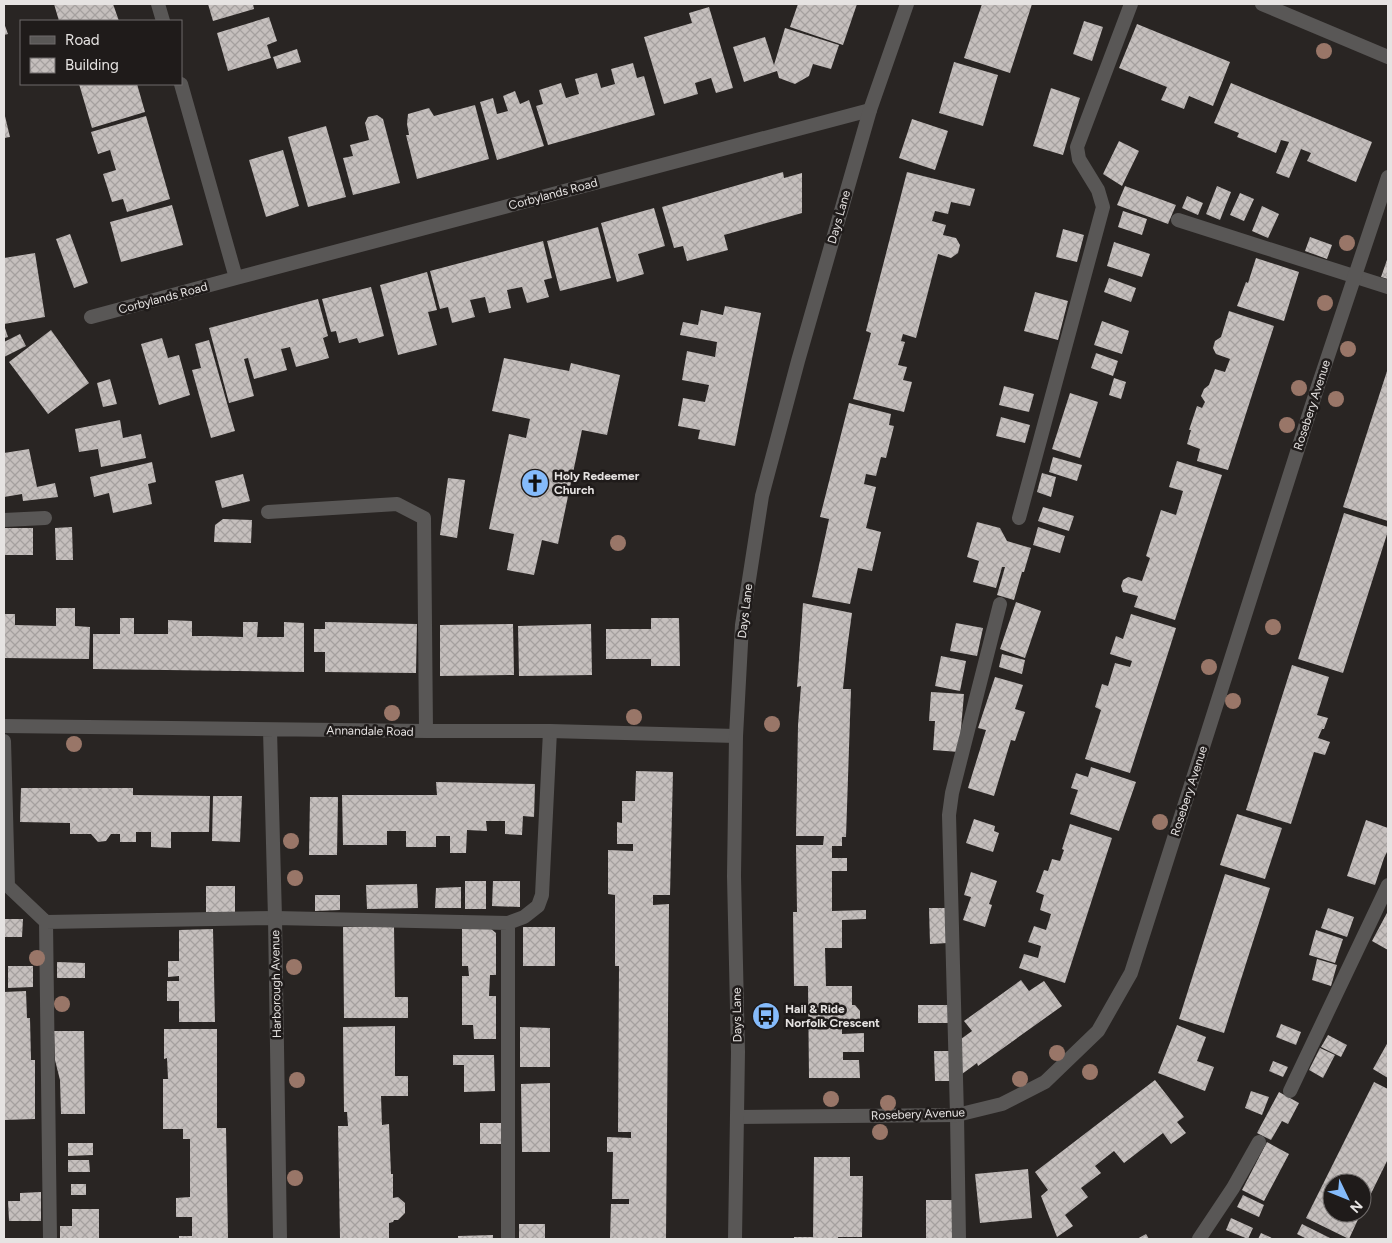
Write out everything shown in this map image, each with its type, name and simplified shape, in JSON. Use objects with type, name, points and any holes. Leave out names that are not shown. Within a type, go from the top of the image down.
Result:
[{"type":"street","points":[[158,4],[163,20]]},
{"type":"street","name":"Days Lane","points":[[735,1239],[738,1052],[734,876],[736,736],[742,625],[762,496],[870,110],[907,4]]},
{"type":"street","points":[[1018,518],[1103,207],[1098,190],[1079,159],[1077,147],[1131,4]]},
{"type":"street","points":[[1262,4],[1388,57]]},
{"type":"street","points":[[181,85],[236,278]]},
{"type":"street","name":"Corbylands Road","points":[[91,316],[870,110]]},
{"type":"street","name":"Rosebery Avenue","points":[[737,1117],[957,1115],[1002,1104],[1045,1082],[1098,1032],[1130,973],[1315,395],[1388,177]]},
{"type":"street","points":[[1178,220],[1388,288]]},
{"type":"street","points":[[268,512],[397,504],[424,518],[426,731]]},
{"type":"street","points":[[4,520],[45,518]]},
{"type":"street","points":[[959,1239],[949,815],[952,793],[1000,604]]},
{"type":"street","name":"Annandale Road","points":[[4,726],[270,730],[550,731],[736,736]]},
{"type":"street","name":"Harborough Avenue","points":[[270,730],[280,1239]]},
{"type":"street","points":[[4,741],[8,886],[46,922],[275,918],[508,923],[524,917],[538,906],[542,895],[550,731]]},
{"type":"street","points":[[1290,1091],[1388,885]]},
{"type":"street","points":[[46,922],[50,1239]]},
{"type":"street","points":[[508,923],[508,1239]]},
{"type":"street","points":[[1199,1239],[1233,1188],[1259,1142]]},
{"type":"building","points":[[54,4],[113,4],[119,20],[59,20]]},
{"type":"building","points":[[208,4],[253,4],[254,9],[213,21]]},
{"type":"building","points":[[798,4],[857,4],[843,45],[790,27]]},
{"type":"building","points":[[982,4],[1032,4],[1010,73],[964,58]]},
{"type":"building","points":[[709,7],[733,88],[716,93],[711,78],[695,83],[698,94],[664,104],[644,37],[692,23],[689,13]]},
{"type":"building","points":[[269,17],[277,41],[267,45],[271,58],[228,71],[217,33]]},
{"type":"building","points":[[1084,21],[1103,27],[1092,61],[1073,54]]},
{"type":"building","points":[[4,23],[8,34],[4,35]]},
{"type":"building","points":[[1137,24],[1230,62],[1213,106],[1189,96],[1184,109],[1161,100],[1167,87],[1119,68]]},
{"type":"building","points":[[785,28],[839,45],[831,69],[813,64],[809,76],[795,84],[779,78],[777,71],[744,82],[733,47],[765,37],[774,65]]},
{"type":"building","points":[[297,49],[301,62],[277,69],[273,57]]},
{"type":"building","points":[[954,62],[998,75],[983,126],[939,113]]},
{"type":"building","points":[[633,63],[637,78],[644,76],[655,115],[548,145],[536,106],[543,104],[539,90],[561,83],[566,98],[579,94],[575,79],[597,73],[601,88],[615,84],[611,69]]},
{"type":"building","points":[[1231,83],[1372,142],[1356,182],[1307,161],[1311,153],[1301,149],[1289,178],[1276,173],[1289,142],[1281,140],[1276,153],[1237,137],[1239,133],[1214,123]]},
{"type":"building","points":[[79,85],[137,85],[145,112],[92,128]]},
{"type":"building","points":[[1051,88],[1080,98],[1063,155],[1033,146]]},
{"type":"building","points":[[515,91],[520,104],[529,100],[544,146],[497,160],[480,102],[493,98],[497,114],[508,111],[503,96]]},
{"type":"building","points":[[475,105],[489,159],[417,179],[406,135],[409,135],[408,114],[429,108],[434,116]]},
{"type":"building","points":[[4,112],[10,137],[4,138]]},
{"type":"building","points":[[377,115],[383,119],[400,183],[353,195],[343,158],[353,156],[350,145],[369,140],[365,123],[368,117]]},
{"type":"building","points":[[146,116],[170,199],[127,212],[123,199],[112,202],[103,174],[116,170],[110,150],[98,154],[91,132]]},
{"type":"building","points":[[912,119],[948,131],[935,170],[899,158]]},
{"type":"building","points":[[326,126],[346,197],[308,207],[288,137]]},
{"type":"building","points":[[1119,141],[1139,151],[1122,186],[1103,174]]},
{"type":"building","points":[[283,150],[299,206],[266,217],[249,160]]},
{"type":"building","points":[[783,172],[784,178],[802,173],[802,213],[724,235],[728,250],[687,261],[683,246],[674,248],[662,207]]},
{"type":"building","points":[[907,172],[975,189],[970,206],[951,202],[948,214],[935,211],[932,221],[946,225],[943,235],[956,238],[960,245],[958,253],[951,258],[938,254],[916,338],[903,334],[901,341],[905,342],[898,365],[907,367],[903,380],[912,382],[904,412],[853,399],[871,333],[866,331]]},
{"type":"building","points":[[1125,186],[1176,205],[1168,224],[1117,205]]},
{"type":"building","points":[[1217,186],[1231,192],[1220,220],[1206,214]]},
{"type":"building","points":[[1240,193],[1254,199],[1244,221],[1230,215]]},
{"type":"building","points":[[1187,196],[1203,203],[1198,215],[1182,208]]},
{"type":"building","points":[[172,205],[183,245],[121,262],[110,222]]},
{"type":"building","points":[[1262,206],[1279,214],[1268,238],[1252,231]]},
{"type":"building","points":[[654,208],[665,246],[638,254],[644,274],[617,282],[601,223]]},
{"type":"building","points":[[1123,211],[1147,219],[1142,235],[1118,227]]},
{"type":"building","points":[[598,227],[611,278],[560,291],[547,241]]},
{"type":"building","points":[[1063,229],[1084,235],[1077,262],[1056,257]]},
{"type":"building","points":[[70,234],[88,283],[74,288],[56,239]]},
{"type":"building","points":[[1310,237],[1332,245],[1327,259],[1305,251]]},
{"type":"building","points":[[543,241],[552,278],[544,280],[549,297],[527,303],[522,287],[507,290],[511,308],[489,313],[485,297],[470,300],[475,317],[452,323],[448,307],[440,309],[430,271]]},
{"type":"building","points":[[1114,242],[1150,254],[1142,277],[1107,266]]},
{"type":"building","points":[[35,253],[45,317],[4,324],[4,258]]},
{"type":"building","points":[[1388,257],[1388,279],[1381,277]]},
{"type":"building","points":[[1256,258],[1299,272],[1284,321],[1237,306],[1246,282],[1248,283]]},
{"type":"building","points":[[427,272],[437,310],[428,312],[437,345],[398,355],[380,285]]},
{"type":"building","points":[[1109,278],[1136,288],[1131,302],[1104,292]]},
{"type":"building","points":[[371,287],[384,336],[359,343],[357,338],[339,343],[336,331],[331,332],[322,299]]},
{"type":"building","points":[[1035,292],[1068,301],[1058,340],[1024,331]]},
{"type":"building","points":[[318,299],[328,336],[323,338],[329,358],[296,367],[290,347],[281,349],[287,370],[254,379],[248,358],[244,359],[254,396],[229,403],[209,328]]},
{"type":"building","points":[[725,306],[761,313],[735,446],[698,439],[700,430],[678,426],[683,398],[705,402],[709,385],[682,380],[687,351],[715,357],[717,342],[680,335],[683,322],[698,325],[701,310],[723,315]]},
{"type":"building","points":[[1229,311],[1274,326],[1228,470],[1197,461],[1200,449],[1187,444],[1191,430],[1189,430],[1197,406],[1202,408],[1205,402],[1201,396],[1204,389],[1209,385],[1215,369],[1225,372],[1230,359],[1216,354],[1213,348],[1215,341],[1221,337]]},
{"type":"building","points":[[1102,321],[1129,331],[1122,354],[1094,345]]},
{"type":"building","points":[[4,325],[8,337],[4,338]]},
{"type":"building","points":[[51,330],[89,383],[48,414],[9,362]]},
{"type":"building","points":[[20,334],[26,346],[4,357],[4,342]]},
{"type":"building","points":[[162,338],[168,358],[179,355],[190,395],[159,405],[141,344]]},
{"type":"building","points":[[209,340],[235,431],[211,438],[192,370],[201,368],[195,344]]},
{"type":"building","points":[[1096,353],[1118,361],[1113,376],[1091,368]]},
{"type":"building","name":"Holy Redeemer Church","points":[[504,358],[569,371],[571,363],[620,375],[607,435],[582,430],[558,544],[542,540],[534,575],[507,570],[514,534],[489,529],[509,434],[526,438],[530,419],[492,411]]},
{"type":"building","points":[[1388,368],[1388,521],[1343,507]]},
{"type":"building","points":[[1114,378],[1126,382],[1121,399],[1109,395]]},
{"type":"building","points":[[110,379],[117,404],[103,407],[97,383]]},
{"type":"building","points":[[1004,386],[1034,394],[1029,412],[999,405]]},
{"type":"building","points":[[1070,393],[1098,402],[1080,458],[1052,449]]},
{"type":"building","points":[[849,403],[891,414],[889,425],[894,426],[886,458],[881,457],[876,476],[866,474],[864,484],[876,487],[866,528],[881,532],[872,571],[858,568],[850,604],[812,597],[829,519],[820,517]]},
{"type":"building","points":[[1001,417],[1030,425],[1025,443],[996,436]]},
{"type":"building","points":[[120,420],[123,438],[141,434],[146,458],[101,467],[98,449],[79,452],[75,429]]},
{"type":"building","points":[[29,449],[37,487],[55,483],[58,497],[23,501],[22,494],[4,497],[4,453]]},
{"type":"building","points":[[1053,457],[1082,465],[1077,481],[1049,472]]},
{"type":"building","points":[[1177,461],[1222,475],[1175,620],[1134,607],[1138,596],[1123,592],[1121,586],[1123,580],[1128,577],[1142,581],[1150,558],[1146,556],[1161,510],[1176,515],[1183,491],[1169,487]]},
{"type":"building","points":[[152,462],[156,482],[148,484],[152,504],[113,513],[109,493],[94,497],[90,477]]},
{"type":"building","points":[[1042,473],[1056,477],[1051,497],[1037,492]]},
{"type":"building","points":[[243,474],[250,501],[222,508],[215,481]]},
{"type":"building","points":[[448,478],[465,480],[457,538],[440,535]]},
{"type":"building","points":[[1043,507],[1074,516],[1069,531],[1038,521]]},
{"type":"building","points":[[1344,513],[1388,527],[1388,531],[1343,673],[1298,659]]},
{"type":"building","points":[[223,519],[252,520],[251,543],[214,542],[215,525]]},
{"type":"building","points":[[977,522],[1000,528],[1007,541],[1031,548],[1014,600],[997,595],[1005,567],[1002,567],[996,588],[973,582],[979,561],[967,557]]},
{"type":"building","points":[[72,527],[73,560],[56,560],[55,528]]},
{"type":"building","points":[[1038,527],[1065,536],[1060,553],[1033,545]]},
{"type":"building","points":[[4,528],[33,528],[33,555],[4,555]]},
{"type":"building","points":[[1016,602],[1041,611],[1025,658],[1000,649]]},
{"type":"building","points":[[803,603],[852,613],[843,689],[851,689],[846,837],[842,837],[842,846],[832,846],[832,858],[847,858],[847,871],[832,871],[832,911],[866,910],[866,919],[842,920],[842,948],[825,948],[826,986],[852,986],[852,1005],[855,1005],[860,1011],[860,1021],[855,1026],[842,1026],[842,1034],[864,1033],[864,1052],[843,1052],[843,1060],[859,1060],[860,1078],[809,1078],[808,986],[794,986],[793,912],[797,912],[796,845],[823,845],[824,836],[796,836],[798,725],[801,686],[797,687]]},
{"type":"building","points":[[56,608],[75,608],[75,626],[90,627],[89,659],[4,658],[4,614],[15,614],[15,625],[56,626]]},
{"type":"building","points":[[1131,614],[1176,628],[1130,773],[1085,759],[1101,710],[1095,707],[1102,684],[1108,686],[1115,663],[1130,667],[1132,661],[1110,654],[1116,636],[1123,639]]},
{"type":"building","points":[[120,618],[134,618],[134,634],[168,634],[168,620],[192,621],[192,636],[243,637],[243,622],[258,622],[257,637],[284,637],[284,622],[304,623],[304,672],[93,669],[93,634],[120,634]]},
{"type":"building","points":[[651,618],[679,618],[680,666],[651,666],[651,659],[606,659],[606,629],[651,629]]},
{"type":"building","points":[[325,622],[417,624],[416,673],[325,672],[325,652],[314,652],[314,629],[325,629]]},
{"type":"building","points":[[956,623],[983,628],[977,656],[950,651]]},
{"type":"building","points":[[513,624],[514,675],[440,676],[440,625]]},
{"type":"building","points":[[591,624],[592,675],[519,676],[518,626]]},
{"type":"building","points":[[1002,654],[1025,660],[1022,674],[999,667]]},
{"type":"building","points":[[941,656],[966,661],[960,691],[935,686]]},
{"type":"building","points":[[1292,665],[1329,677],[1317,715],[1328,718],[1318,738],[1330,742],[1325,755],[1314,752],[1291,824],[1246,810]]},
{"type":"building","points":[[995,677],[1023,685],[1015,709],[1025,712],[1015,741],[1011,740],[994,796],[968,788],[986,730],[978,728]]},
{"type":"building","points":[[931,692],[964,694],[959,752],[933,750],[935,721],[929,721]]},
{"type":"building","points":[[1091,767],[1136,782],[1119,831],[1070,814],[1078,790],[1071,788],[1076,773],[1088,777]]},
{"type":"building","points":[[636,771],[673,772],[670,895],[653,895],[653,905],[669,904],[666,1239],[610,1239],[611,1204],[629,1204],[629,1199],[612,1199],[613,1152],[607,1152],[607,1137],[631,1138],[631,1132],[618,1132],[619,966],[615,966],[615,895],[608,894],[608,850],[633,851],[633,844],[617,844],[617,822],[622,823],[622,801],[635,801]]},
{"type":"building","points":[[436,782],[535,784],[534,817],[523,816],[522,835],[505,834],[505,821],[486,821],[487,831],[467,830],[466,853],[450,853],[450,836],[436,836],[436,847],[406,847],[406,831],[387,831],[387,845],[343,845],[342,795],[437,795]]},
{"type":"building","points":[[21,788],[133,788],[133,795],[210,796],[209,832],[171,832],[171,848],[151,847],[151,832],[136,832],[136,842],[120,842],[120,834],[111,834],[106,841],[98,842],[91,834],[70,834],[70,823],[20,822]]},
{"type":"building","points":[[213,796],[242,796],[240,842],[212,841]]},
{"type":"building","points":[[310,797],[338,797],[337,855],[309,855]]},
{"type":"building","points":[[1237,814],[1282,828],[1265,879],[1220,865]]},
{"type":"building","points":[[974,819],[995,826],[994,831],[999,833],[993,852],[966,843]]},
{"type":"building","points":[[1366,820],[1388,828],[1388,850],[1375,885],[1347,876]]},
{"type":"building","points":[[1070,824],[1112,838],[1065,983],[1019,968],[1024,954],[1038,958],[1041,946],[1028,942],[1034,926],[1046,930],[1051,914],[1040,910],[1044,895],[1036,892],[1044,870],[1048,871],[1052,859],[1060,861]]},
{"type":"building","points":[[971,872],[997,881],[989,904],[992,905],[985,927],[963,920],[971,897],[964,895]]},
{"type":"building","points":[[1225,874],[1270,888],[1224,1033],[1179,1019]]},
{"type":"building","points":[[465,881],[486,881],[486,909],[465,909]]},
{"type":"building","points":[[493,881],[520,881],[520,907],[492,906]]},
{"type":"building","points":[[417,884],[418,908],[367,909],[366,885]]},
{"type":"building","points":[[206,886],[235,886],[235,913],[206,912]]},
{"type":"building","points":[[461,887],[461,908],[435,908],[436,888]]},
{"type":"building","points":[[315,895],[340,895],[340,910],[315,911]]},
{"type":"building","points":[[929,908],[947,908],[948,943],[930,944]]},
{"type":"building","points":[[1328,908],[1354,917],[1347,937],[1321,928]]},
{"type":"building","points":[[1388,911],[1388,950],[1372,941]]},
{"type":"building","points":[[4,919],[23,919],[22,937],[4,937]]},
{"type":"building","points":[[462,925],[486,925],[496,933],[496,975],[490,975],[489,996],[496,996],[496,1039],[474,1039],[473,1025],[462,1025],[462,976],[469,976],[468,966],[462,966]]},
{"type":"building","points":[[394,926],[395,997],[408,997],[408,1018],[344,1018],[343,927]]},
{"type":"building","points":[[523,927],[555,927],[555,966],[523,966]]},
{"type":"building","points":[[213,929],[215,1022],[179,1022],[179,1001],[167,1001],[167,981],[179,981],[179,976],[168,977],[168,961],[179,961],[179,930]]},
{"type":"building","points":[[1316,930],[1343,939],[1335,963],[1309,955]]},
{"type":"building","points":[[1317,959],[1337,965],[1331,986],[1312,980]]},
{"type":"building","points":[[57,962],[85,963],[85,978],[57,978]]},
{"type":"building","points":[[8,966],[33,966],[33,987],[8,988]]},
{"type":"building","points":[[1021,980],[1029,991],[1044,981],[1062,1006],[978,1066],[977,1063],[962,1074],[961,1039],[972,1031],[964,1021]]},
{"type":"building","points":[[26,991],[27,1018],[30,1018],[31,1060],[35,1060],[35,1119],[4,1120],[4,992]]},
{"type":"building","points":[[918,1005],[949,1005],[949,1023],[918,1023]]},
{"type":"building","points":[[1281,1024],[1301,1032],[1296,1045],[1276,1037]]},
{"type":"building","points":[[1177,1025],[1206,1037],[1197,1061],[1214,1067],[1205,1091],[1158,1073]]},
{"type":"building","points":[[395,1026],[395,1076],[408,1076],[408,1096],[381,1096],[382,1125],[389,1124],[393,1198],[398,1197],[405,1203],[405,1213],[398,1220],[389,1223],[389,1239],[340,1239],[338,1126],[348,1126],[347,1112],[344,1112],[343,1027]]},
{"type":"building","points":[[520,1027],[550,1028],[550,1067],[520,1067]]},
{"type":"building","points":[[164,1029],[217,1029],[217,1128],[226,1128],[228,1239],[179,1239],[179,1236],[192,1236],[192,1217],[176,1217],[176,1198],[190,1197],[190,1139],[183,1139],[183,1129],[163,1129],[163,1079],[168,1079],[167,1058],[164,1059]]},
{"type":"building","points":[[54,1031],[84,1031],[85,1114],[61,1114],[60,1080],[55,1060]]},
{"type":"building","points":[[1328,1035],[1347,1045],[1341,1057],[1321,1047]]},
{"type":"building","points":[[1388,1042],[1388,1078],[1373,1069]]},
{"type":"building","points":[[1320,1048],[1335,1055],[1323,1078],[1309,1070]]},
{"type":"building","points":[[934,1051],[950,1051],[951,1081],[935,1081]]},
{"type":"building","points":[[453,1055],[494,1055],[495,1091],[464,1092],[464,1065],[453,1065]]},
{"type":"building","points":[[1273,1061],[1288,1067],[1283,1077],[1269,1071]]},
{"type":"building","points":[[1155,1080],[1184,1117],[1177,1122],[1186,1133],[1171,1144],[1163,1133],[1124,1163],[1114,1151],[1095,1166],[1101,1173],[1081,1188],[1088,1197],[1065,1215],[1073,1226],[1057,1237],[1041,1196],[1048,1190],[1035,1172]]},
{"type":"building","points":[[1374,1082],[1388,1089],[1388,1159],[1372,1192],[1372,1173],[1328,1173]]},
{"type":"building","points":[[550,1083],[550,1152],[522,1152],[521,1084]]},
{"type":"building","points":[[1251,1091],[1269,1097],[1262,1115],[1245,1108]]},
{"type":"building","points":[[1279,1092],[1299,1103],[1288,1124],[1282,1121],[1271,1140],[1257,1133]]},
{"type":"building","points":[[480,1123],[501,1123],[501,1144],[480,1144]]},
{"type":"building","points":[[1267,1142],[1289,1154],[1264,1201],[1242,1190]]},
{"type":"building","points":[[68,1143],[93,1143],[93,1155],[68,1156]]},
{"type":"building","points":[[814,1157],[850,1157],[850,1176],[863,1176],[862,1237],[794,1239],[794,1237],[813,1237]]},
{"type":"building","points":[[68,1160],[89,1160],[90,1172],[68,1172]]},
{"type":"building","points":[[1028,1169],[1032,1218],[980,1223],[975,1174]]},
{"type":"building","points":[[71,1184],[86,1184],[86,1195],[71,1195]]},
{"type":"building","points":[[1322,1186],[1322,1223],[1356,1223],[1349,1239],[1306,1218]]},
{"type":"building","points":[[41,1192],[41,1221],[9,1221],[8,1201],[20,1201],[20,1193]]},
{"type":"building","points":[[1243,1195],[1264,1205],[1259,1217],[1237,1207]]},
{"type":"building","points":[[926,1200],[954,1200],[954,1239],[926,1239]]},
{"type":"building","points":[[72,1209],[99,1209],[99,1239],[60,1239],[60,1226],[72,1226]]},
{"type":"building","points":[[1231,1218],[1253,1228],[1248,1239],[1226,1230]]},
{"type":"building","points":[[519,1224],[545,1224],[545,1239],[519,1239]]},
{"type":"building","points":[[1302,1224],[1332,1239],[1307,1239],[1297,1234]]},
{"type":"building","points":[[1261,1233],[1274,1239],[1258,1239]]},
{"type":"building","points":[[1146,1234],[1149,1239],[1137,1239]]},
{"type":"building","points":[[493,1235],[493,1239],[458,1239],[458,1236]]},
{"type":"place","name":"Holy Redeemer Church","points":[[535,483]]},
{"type":"place","name":"Hail & Ride Norfolk Crescent","points":[[766,1016]]}]
